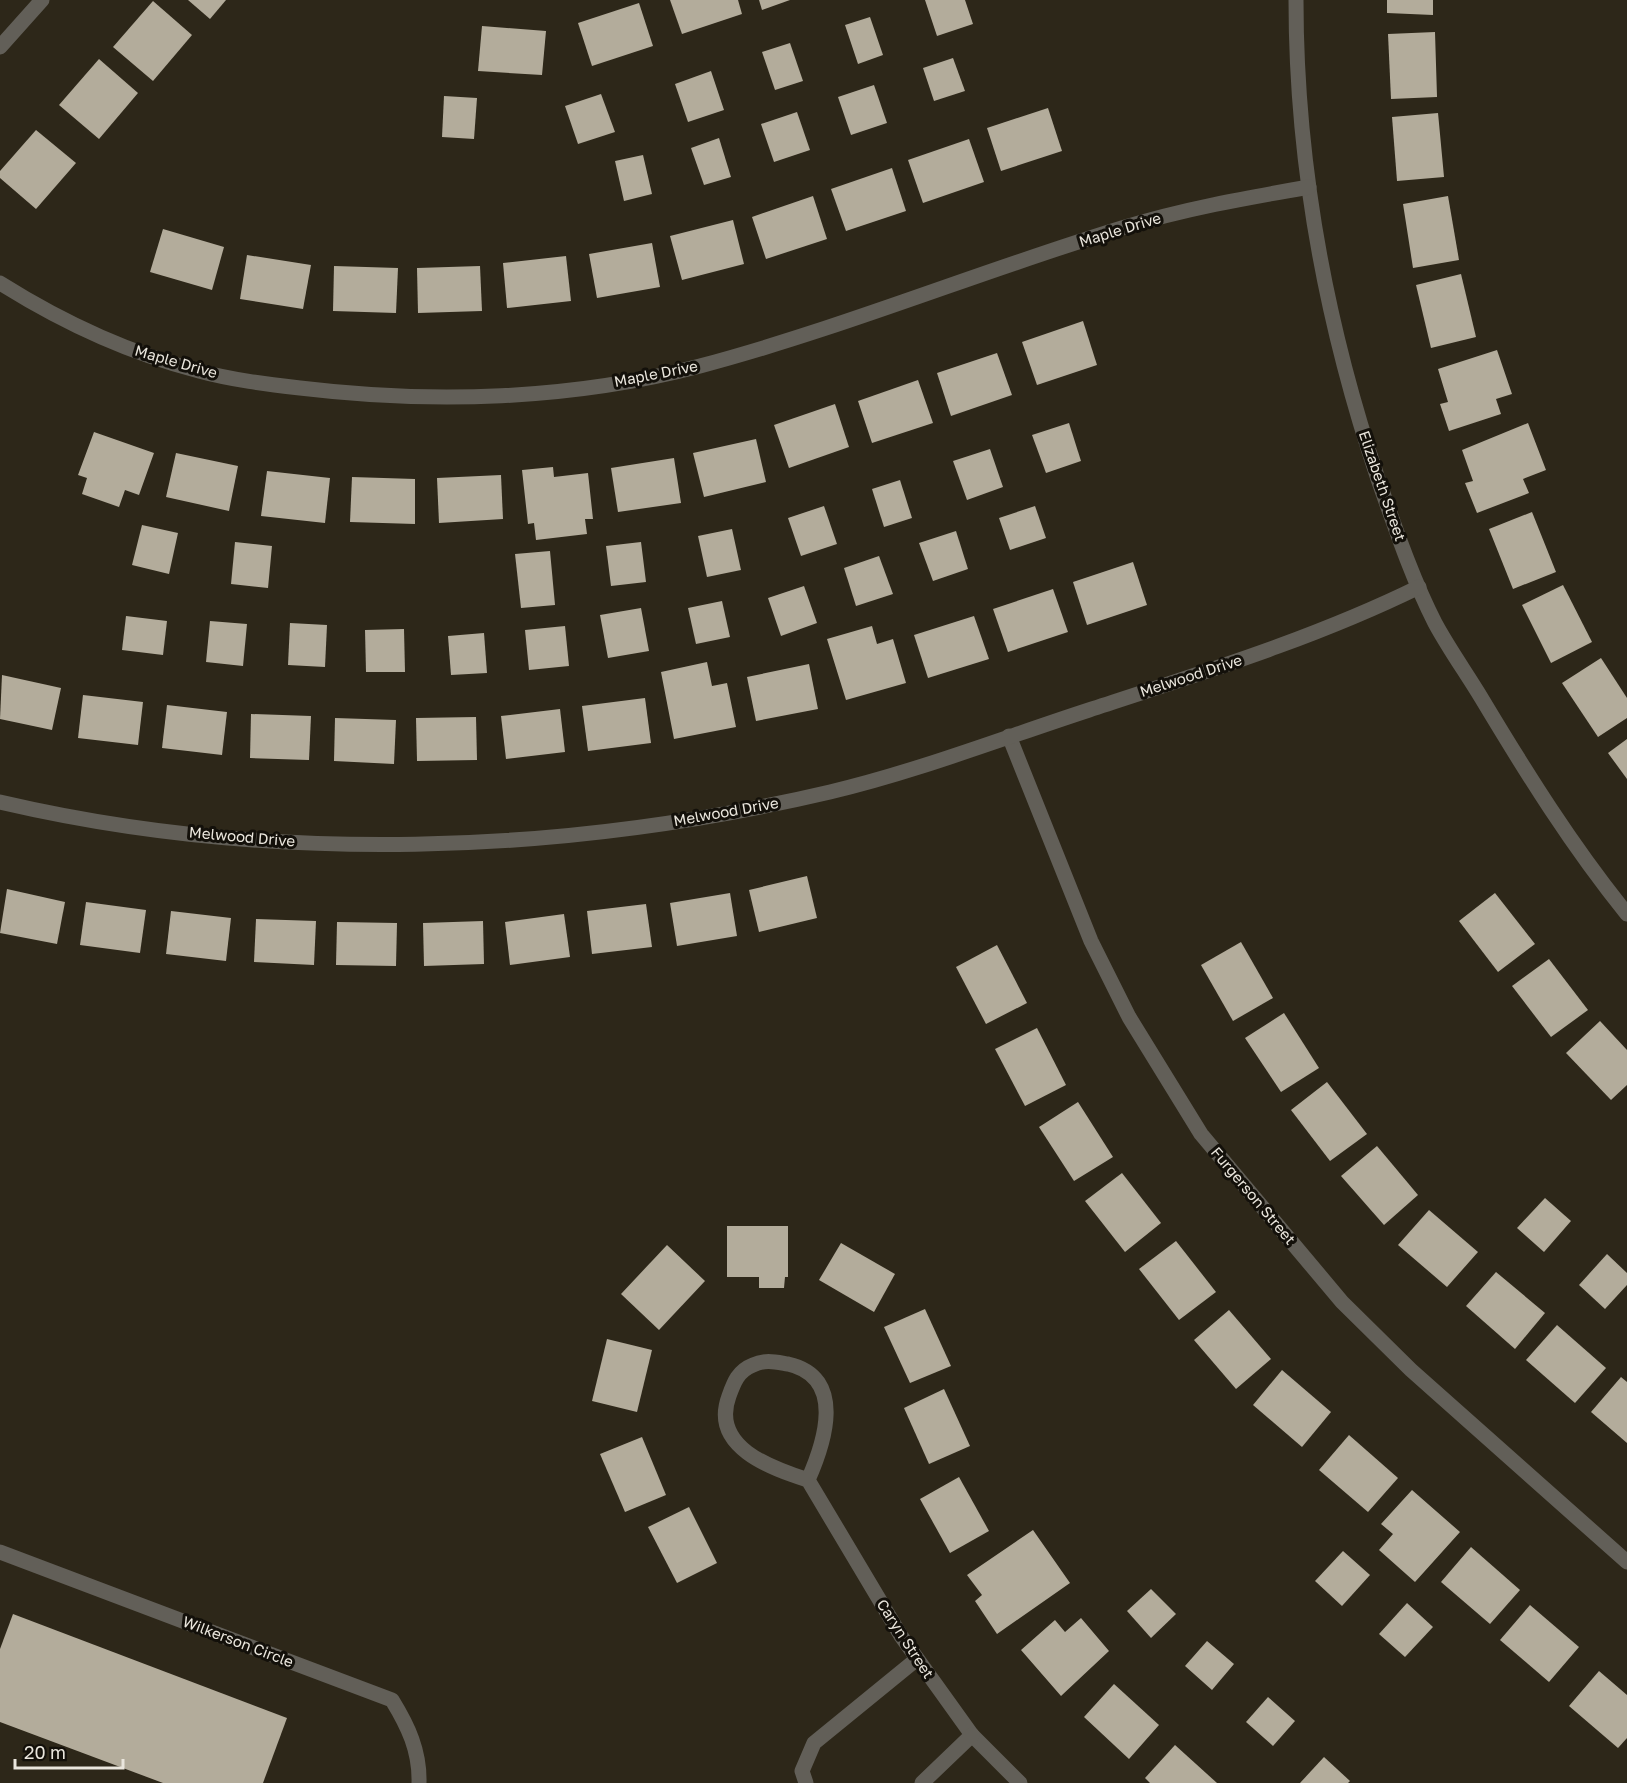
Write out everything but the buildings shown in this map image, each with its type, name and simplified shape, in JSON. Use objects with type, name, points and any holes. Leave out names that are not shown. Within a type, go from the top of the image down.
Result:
[{"type":"street","points":[[0,47],[42,0]]},
{"type":"street","name":"Elizabeth Street","points":[[1296,0],[1296,54],[1312,226],[1347,385],[1387,504],[1419,587],[1436,623],[1531,782],[1587,864],[1627,914]]},
{"type":"street","name":"Maple Drive","points":[[0,283],[41,309],[118,345],[200,372],[260,383],[347,393],[435,397],[501,396],[567,390],[697,367],[782,343],[1124,228],[1211,206],[1309,187]]},
{"type":"street","name":"Melwood Drive","points":[[0,802],[136,827],[242,838],[419,844],[532,839],[717,815],[830,792],[915,770],[1009,736],[1272,650],[1379,607],[1419,587]]},
{"type":"street","name":"Furgerson Street","points":[[1009,736],[1091,941],[1134,1026],[1201,1134],[1342,1302],[1411,1370],[1627,1562]]},
{"type":"street","points":[[770,1361],[792,1365],[803,1370],[816,1382],[824,1395],[826,1430],[808,1480],[771,1467],[742,1450],[727,1427],[725,1406],[733,1384],[739,1373],[754,1364],[770,1361]]},
{"type":"street","name":"Caryn Street","points":[[808,1480],[917,1659],[972,1735],[1020,1783]]},
{"type":"street","name":"Wilkerson Circle","points":[[0,1552],[392,1700],[411,1731],[420,1768],[419,1783]]},
{"type":"street","points":[[806,1783],[802,1771],[814,1743],[917,1659]]},
{"type":"street","points":[[922,1783],[972,1735]]}]
